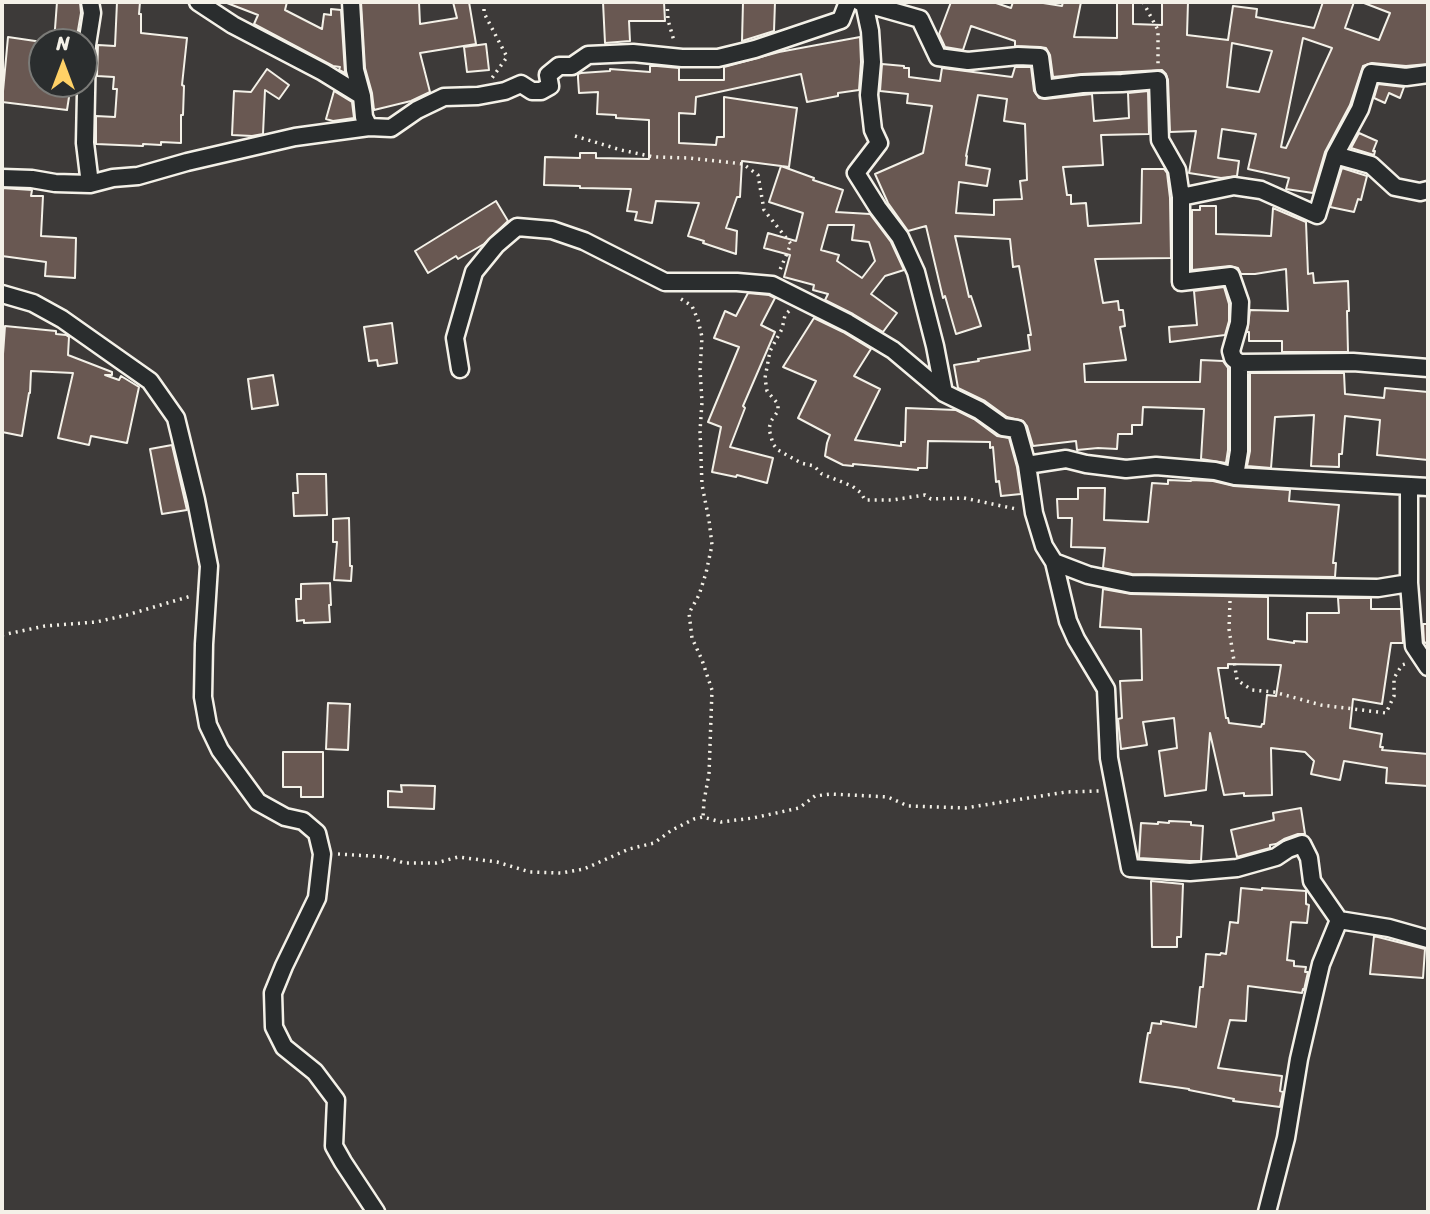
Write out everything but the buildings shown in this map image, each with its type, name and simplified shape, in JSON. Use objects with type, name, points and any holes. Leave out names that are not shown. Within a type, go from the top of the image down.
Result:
[{"type":"street","points":[[90,2],[92,13],[87,45],[85,143],[90,184]]},
{"type":"street","points":[[198,2],[233,25],[323,72],[362,96]]},
{"type":"street","points":[[351,2],[355,70],[364,117],[369,128]]},
{"type":"street","points":[[2,178],[90,184],[113,178],[138,176],[295,136],[391,128],[417,110],[444,97],[478,96],[505,91],[521,84],[532,91],[541,91],[550,86],[548,75],[559,66],[572,66],[588,55],[633,53],[682,58],[718,58],[755,49],[841,20],[848,2]]},
{"type":"street","points":[[862,3],[920,19],[938,57],[968,61],[1018,56],[1040,57],[1044,89],[1158,80],[1160,140],[1177,170],[1181,197],[1181,282],[1231,276],[1240,302],[1239,323],[1231,351],[1233,358],[1239,363],[1353,362],[1428,368]]},
{"type":"street","points":[[862,3],[870,31],[872,62],[869,95],[873,130],[880,144],[856,173],[900,237],[916,272],[944,393]]},
{"type":"street","points":[[1181,197],[1234,186],[1261,190],[1317,215],[1335,155],[1360,109],[1371,73],[1406,78],[1428,74]]},
{"type":"street","points":[[1335,155],[1371,166],[1395,187],[1420,192],[1428,190]]},
{"type":"street","points":[[460,369],[455,338],[474,272],[496,245],[517,227],[552,230],[584,241],[665,282],[772,285],[848,323],[893,350],[944,393],[979,410],[1003,427],[1017,429],[1027,465],[1034,509],[1044,545],[1054,562],[1068,621],[1106,689],[1109,758],[1130,868],[1189,872],[1237,868],[1276,857],[1287,849],[1302,844],[1309,858],[1312,881],[1339,919],[1389,928],[1428,939]]},
{"type":"street","points":[[2,294],[33,303],[62,320],[150,381],[176,418],[209,566],[203,697],[208,725],[220,750],[258,802],[285,817],[303,821],[317,833],[322,853],[317,898],[273,993],[274,1027],[284,1047],[315,1072],[336,1100],[334,1146],[376,1212]]},
{"type":"street","points":[[1235,477],[1239,452],[1239,363]]},
{"type":"street","points":[[1027,465],[1066,459],[1126,469],[1156,466],[1215,471],[1235,477],[1428,487]]},
{"type":"street","points":[[1409,487],[1409,583],[1414,646],[1425,663]]},
{"type":"street","points":[[1054,562],[1088,575],[1131,584],[1378,588],[1409,583]]},
{"type":"street","points":[[1267,1212],[1286,1138],[1297,1071],[1321,964],[1339,919]]},
{"type":"path","points":[[478,96],[507,57],[484,13],[484,2]]},
{"type":"path","points":[[667,2],[668,20],[682,58]]},
{"type":"path","points":[[1143,2],[1158,30],[1158,80]]},
{"type":"path","points":[[575,136],[654,157],[743,164],[758,175],[764,210],[791,244],[772,285]]},
{"type":"path","points":[[665,282],[674,293],[692,306],[702,337],[702,485],[712,545],[703,584],[690,613],[692,638],[712,690],[709,774],[703,817]]},
{"type":"path","points":[[799,298],[785,315],[782,328],[770,351],[765,378],[767,391],[778,404],[778,411],[769,429],[773,444],[778,450],[801,463],[814,466],[822,474],[852,486],[865,500],[892,500],[925,495],[931,499],[964,499],[1008,508],[1034,509]]},
{"type":"path","points":[[1231,585],[1229,629],[1237,680],[1252,691],[1274,692],[1321,705],[1386,713],[1394,696],[1394,677],[1402,665],[1425,663]]},
{"type":"path","points":[[2,635],[45,626],[96,622],[207,592]]},
{"type":"path","points":[[322,853],[386,856],[404,863],[436,863],[458,857],[497,862],[530,872],[561,873],[584,869],[629,849],[654,843],[672,830],[703,817],[721,822],[753,818],[799,808],[815,796],[831,793],[888,797],[908,806],[965,808],[1066,792],[1116,792]]}]
